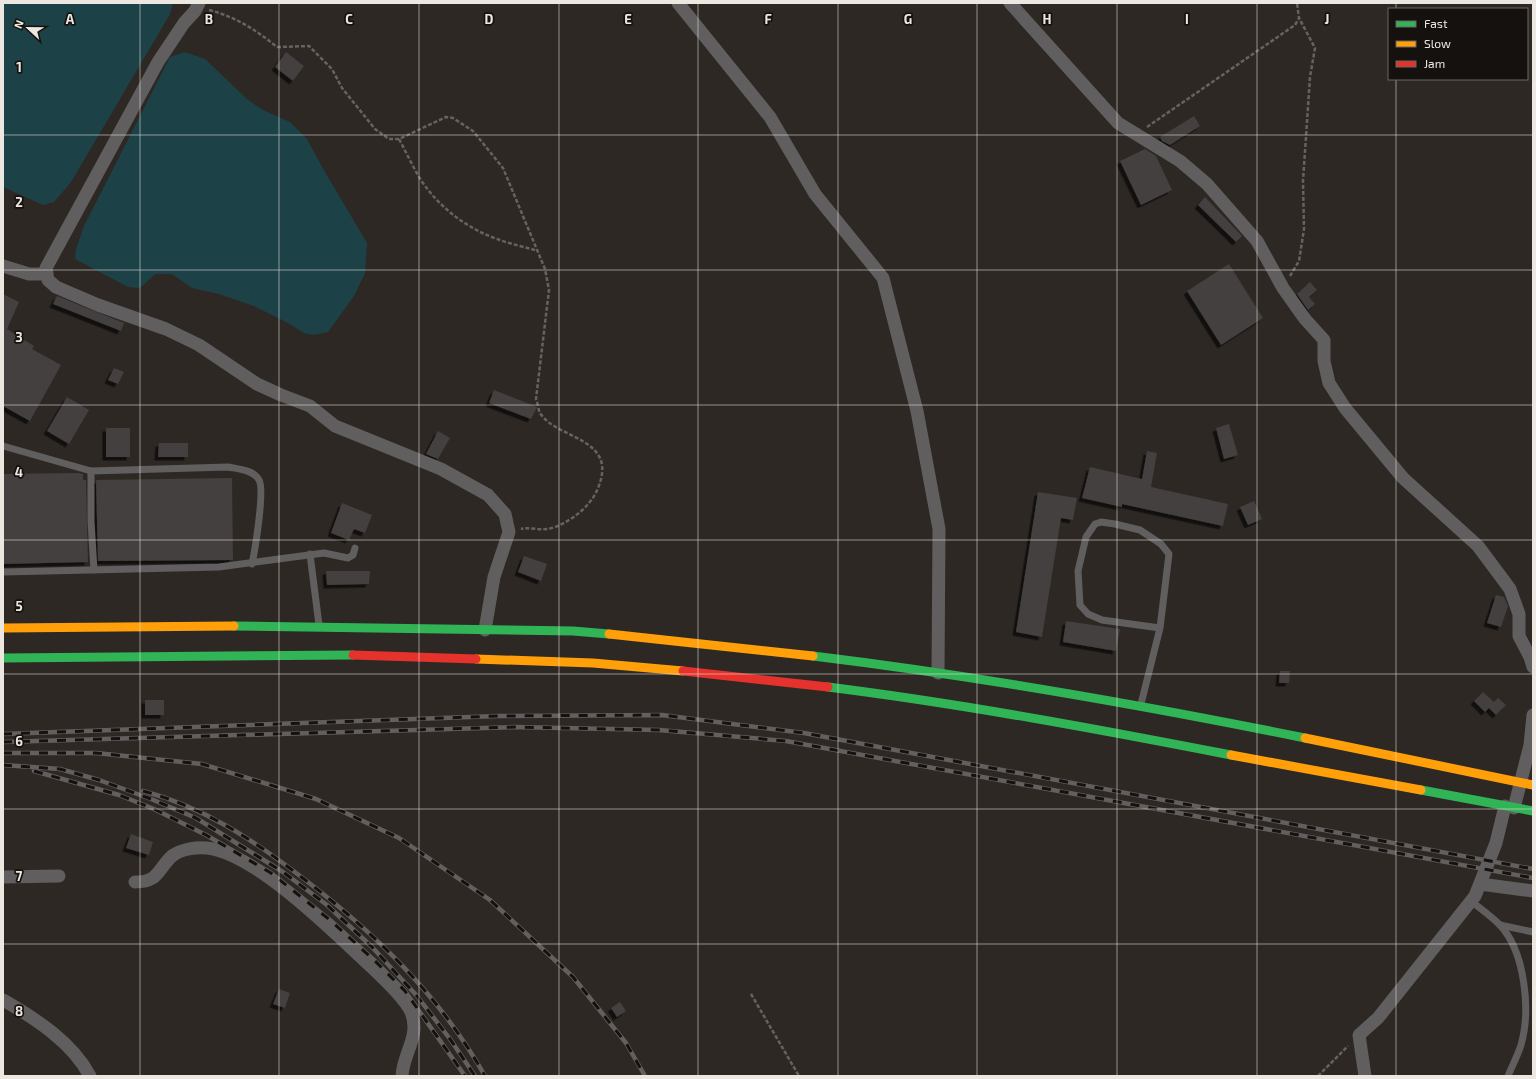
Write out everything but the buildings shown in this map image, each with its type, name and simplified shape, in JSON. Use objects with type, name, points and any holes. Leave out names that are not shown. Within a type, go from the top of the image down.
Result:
[{"type":"highway","points":[[3,628],[319,627],[573,631],[642,637],[787,652],[938,673],[1180,714],[1527,784]]},
{"type":"highway","points":[[3,658],[363,655],[593,663],[643,667],[906,697],[1021,715],[1533,811]]},
{"type":"street","points":[[678,3],[770,117],[815,194],[883,278],[917,411],[939,529],[938,673]]},
{"type":"street","points":[[1010,3],[1118,123],[1180,161],[1207,184],[1258,241],[1283,288],[1305,319],[1324,340],[1324,361],[1329,383],[1345,408],[1403,478],[1478,546],[1510,589],[1518,614],[1519,636],[1530,657],[1533,667]]},
{"type":"street","points":[[198,5],[158,62],[46,268],[48,280],[56,287],[98,305],[166,329],[199,345],[257,384],[281,396],[310,406],[334,426],[442,469],[488,495],[502,508],[509,532],[494,577],[485,630]]},
{"type":"street","points":[[3,266],[29,274],[46,274]]},
{"type":"street","points":[[1365,1076],[1359,1035],[1378,1018],[1471,901],[1480,884],[1509,807],[1527,784],[1533,715]]},
{"type":"street","points":[[135,882],[145,882],[157,875],[173,856],[178,853],[188,849],[207,848],[237,858],[278,885],[324,922],[387,981],[411,1011],[415,1027],[402,1076]]},
{"type":"street","points":[[3,878],[60,876]]},
{"type":"street","points":[[1480,884],[1533,891]]},
{"type":"street","points":[[3,1000],[24,1012],[62,1040],[85,1066],[90,1076]]},
{"type":"lane","points":[[3,446],[91,471],[228,467],[241,469],[253,474],[259,480],[262,492],[252,564]]},
{"type":"lane","points":[[91,471],[88,522],[94,570]]},
{"type":"lane","points":[[1140,708],[1160,628],[1169,554],[1161,544],[1140,530],[1102,522],[1095,524],[1086,537],[1078,571],[1080,605],[1088,614],[1102,620],[1160,628]]},
{"type":"lane","points":[[3,572],[219,567],[252,564],[324,553],[348,558],[353,555],[355,548]]},
{"type":"lane","points":[[310,554],[319,627]]},
{"type":"lane","points":[[1471,901],[1500,925],[1512,942],[1520,962],[1526,1003],[1521,1044],[1508,1076]]},
{"type":"lane","points":[[1500,925],[1533,932]]},
{"type":"path","points":[[1283,288],[1299,261],[1304,229],[1303,181],[1310,77],[1314,48],[1299,18],[1297,3]]},
{"type":"path","points":[[198,5],[235,19],[255,30],[277,47],[309,46],[332,69],[342,88],[375,129],[389,139],[399,139],[446,117],[453,118],[464,124],[488,148],[502,168],[539,251],[549,290],[536,399],[540,413],[554,425],[576,436],[589,446],[603,465],[598,490],[589,503],[561,525],[547,529],[524,528],[509,532]]},
{"type":"path","points":[[1137,134],[1295,25],[1299,18]]},
{"type":"path","points":[[399,139],[419,177],[443,207],[458,218],[498,240],[539,251]]},
{"type":"path","points":[[751,994],[799,1076]]},
{"type":"path","points":[[1318,1076],[1359,1035]]},
{"type":"water","points":[[3,3],[173,3],[170,14],[71,182],[54,202],[43,205],[3,187]]},
{"type":"water","points":[[185,52],[205,59],[248,100],[263,110],[290,122],[307,139],[367,243],[365,273],[354,296],[328,332],[314,335],[304,333],[254,306],[219,294],[192,288],[172,274],[155,274],[140,288],[128,287],[75,259],[76,249],[84,226],[170,57]]},
{"type":"railway","points":[[3,734],[498,716],[662,715],[804,733],[1533,869]]},
{"type":"railway","points":[[3,742],[515,727],[659,730],[786,741],[1533,878]]},
{"type":"railway","points":[[3,753],[96,753],[202,764],[316,799],[399,838],[490,900],[573,977],[626,1043],[645,1076]]},
{"type":"railway","points":[[3,765],[60,769],[99,780],[151,799],[196,818],[283,872],[327,905],[372,947],[417,996],[450,1039],[475,1076]]},
{"type":"railway","points":[[34,771],[119,795],[154,809],[206,835],[271,873],[330,920],[405,991],[465,1076]]},
{"type":"railway","points":[[143,791],[187,806],[228,827],[267,851],[331,900],[381,944],[427,993],[448,1019],[485,1076]]},
{"type":"traffic: fast","points":[[234,626],[573,631],[609,634]]},
{"type":"traffic: fast","points":[[3,658],[353,655]]},
{"type":"traffic: fast","points":[[813,656],[1060,692],[1305,738]]},
{"type":"traffic: fast","points":[[828,687],[929,701],[1030,718],[1231,755]]},
{"type":"traffic: fast","points":[[1421,790],[1533,811]]},
{"type":"traffic: slow","points":[[3,628],[234,626]]},
{"type":"traffic: slow","points":[[609,634],[813,656]]},
{"type":"traffic: slow","points":[[476,659],[593,663],[683,671]]},
{"type":"traffic: slow","points":[[1305,738],[1533,785]]},
{"type":"traffic: slow","points":[[1231,755],[1421,790]]},
{"type":"traffic: jam","points":[[353,655],[476,659]]},
{"type":"traffic: jam","points":[[683,671],[828,687]]}]
